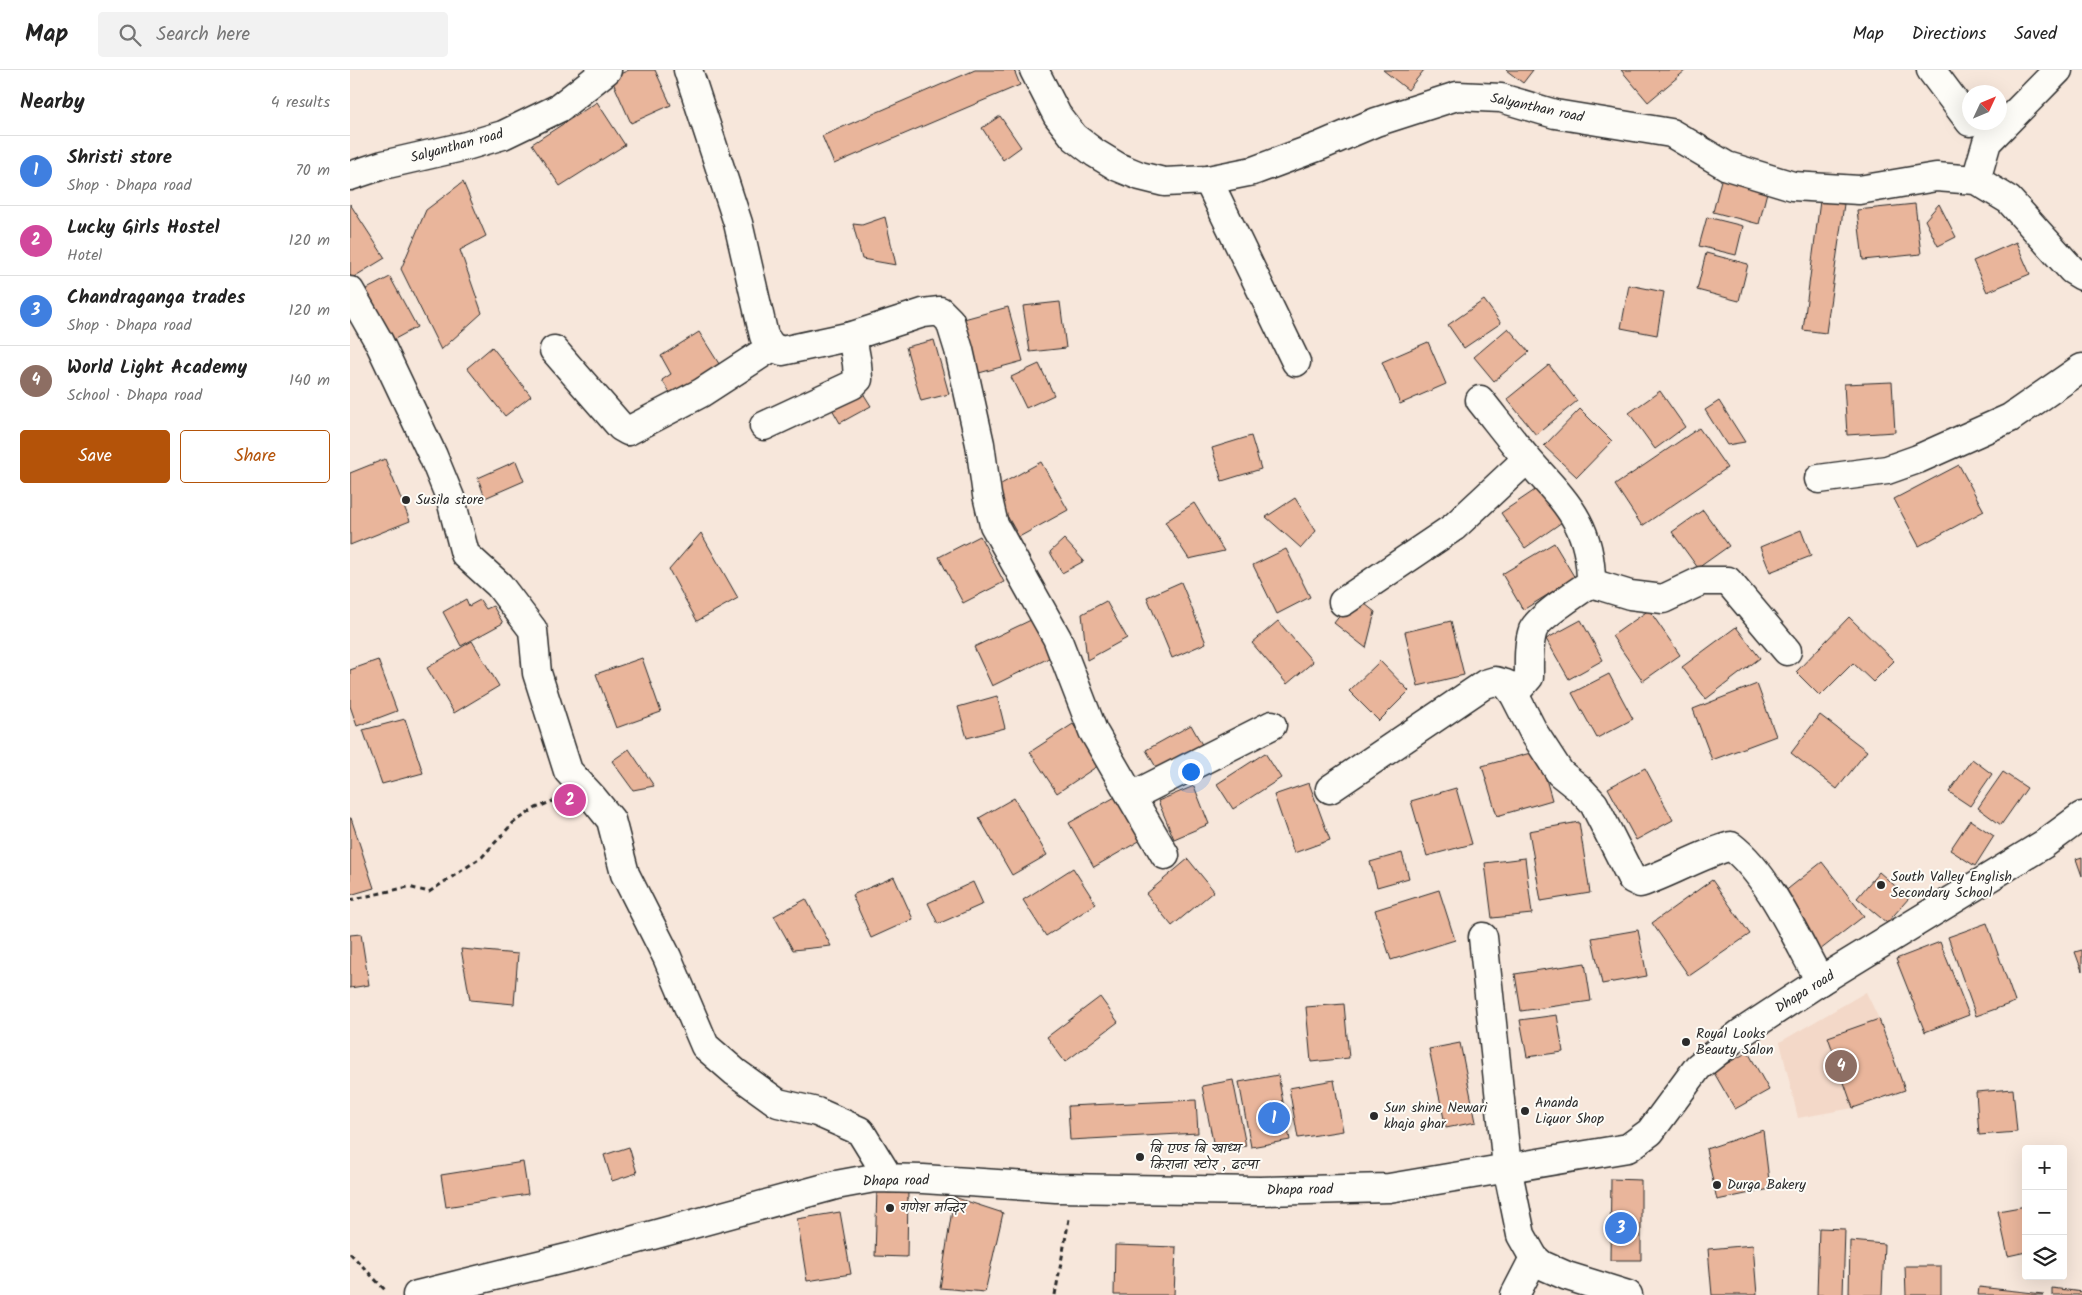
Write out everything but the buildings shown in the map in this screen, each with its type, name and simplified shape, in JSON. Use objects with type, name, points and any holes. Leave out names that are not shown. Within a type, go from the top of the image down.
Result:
[{"type":"street","name":"Salyanthan road","points":[[350,176],[384,165],[466,146],[503,135],[559,108],[607,70]]},
{"type":"street","points":[[688,70],[738,223],[764,336],[772,347],[782,351],[852,336],[923,313],[940,311],[950,321],[959,350],[980,444],[987,495],[994,525],[1057,638],[1093,731],[1165,855]]},
{"type":"street","name":"Salyanthan road","points":[[1034,70],[1057,115],[1074,137],[1118,167],[1140,176],[1164,182],[1208,180],[1253,171],[1320,146],[1376,122],[1457,96],[1502,98],[1555,114],[1671,133],[1727,166],[1793,186],[1859,190],[1936,177],[1976,180],[2009,200],[2072,270],[2082,276]]},
{"type":"street","points":[[1931,70],[1962,111]]},
{"type":"street","points":[[2007,107],[2058,70]]},
{"type":"street","points":[[1976,130],[1976,180]]},
{"type":"street","points":[[1208,180],[1296,362]]},
{"type":"street","points":[[350,291],[379,342],[433,456],[451,500],[465,554],[499,585],[533,630],[537,673],[568,771],[611,820],[625,874],[667,958],[705,1046],[735,1072],[778,1103],[817,1112],[860,1131],[889,1178]]},
{"type":"street","points":[[764,426],[852,385],[858,379],[852,336]]},
{"type":"street","points":[[554,350],[621,427],[628,431],[702,393],[772,347]]},
{"type":"street","points":[[1819,479],[1887,470],[1918,459],[2010,418],[2082,368]]},
{"type":"street","points":[[1480,400],[1527,459],[1571,508],[1587,540],[1591,562],[1591,583]]},
{"type":"street","points":[[1343,602],[1454,527],[1527,459]]},
{"type":"street","points":[[1591,583],[1630,595],[1663,599],[1701,581],[1728,582],[1787,651]]},
{"type":"street","points":[[1514,694],[1529,677],[1529,654],[1534,628],[1568,598],[1591,583]]},
{"type":"street","points":[[1330,790],[1485,684],[1495,680],[1506,684],[1514,694],[1534,733],[1560,773],[1580,789],[1594,804],[1632,879],[1640,883],[1731,846],[1758,874],[1820,981]]},
{"type":"street","points":[[1132,796],[1272,725]]},
{"type":"street","name":"Dhapa road","points":[[417,1295],[587,1253],[836,1185],[874,1178],[1074,1188],[1260,1191],[1390,1188],[1628,1148],[1650,1132],[1698,1067],[1740,1033],[1820,981],[2044,844],[2082,816]]},
{"type":"street","points":[[1482,938],[1507,1167],[1521,1235],[1534,1258],[1542,1266],[1628,1295]]},
{"type":"street","points":[[1515,1295],[1534,1258]]},
{"type":"path","points":[[350,900],[408,887],[429,892],[482,857],[513,823],[536,808],[584,788]]},
{"type":"path","points":[[1055,1295],[1074,1188]]},
{"type":"path","points":[[350,1253],[390,1295]]},
{"type":"shaded area","points":[[1866,992],[1879,1019],[1905,1090],[1853,1108],[1798,1118],[1780,1042]]},
{"type":"place","name":"Susila store","points":[[406,500]]},
{"type":"place","name":"Lucky Girls Hostel","points":[[570,800]]},
{"type":"place","name":"South Valley English Secondary School","points":[[1881,885]]},
{"type":"place","name":"Royal Looks Beauty Salon","points":[[1686,1042]]},
{"type":"place","name":"World Light Academy","points":[[1841,1066]]},
{"type":"place","name":"Ananda Liquor Shop","points":[[1525,1111]]},
{"type":"place","name":"Sun shine Newari khaja ghar","points":[[1374,1116]]},
{"type":"place","name":"Shristi store","points":[[1274,1118]]},
{"type":"place","name":"बि एण्ड बि खाध्य किराना स्टोर , ढल्पा","points":[[1140,1157]]},
{"type":"place","name":"Durga Bakery","points":[[1717,1185]]},
{"type":"place","name":"गणेश मन्दिर","points":[[890,1208]]},
{"type":"place","name":"Chandraganga trades","points":[[1621,1228]]}]
